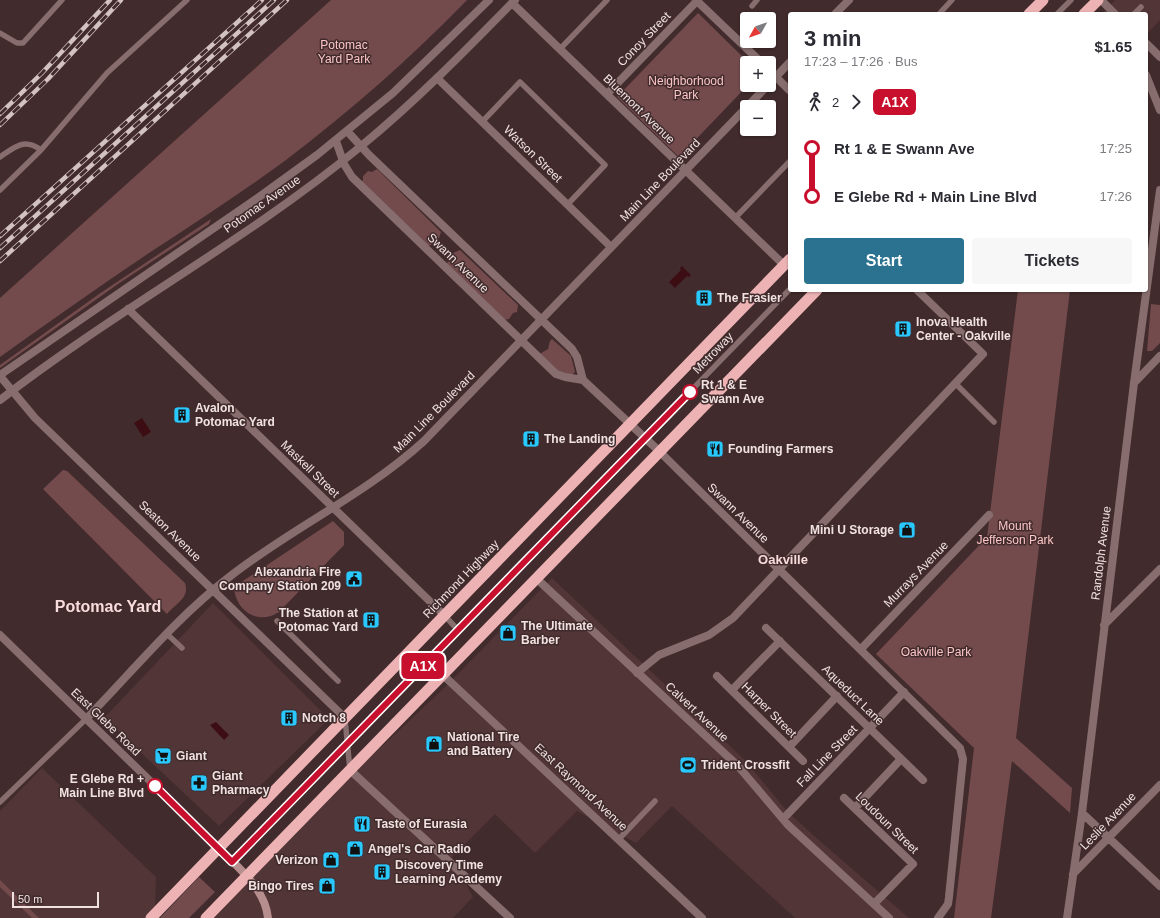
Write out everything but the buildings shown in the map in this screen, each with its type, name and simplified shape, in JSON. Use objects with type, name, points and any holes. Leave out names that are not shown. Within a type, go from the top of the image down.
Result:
[{"type":"highway","points":[[1031,12],[1043,0]]},
{"type":"highway","points":[[1086,12],[1099,0]]},
{"type":"highway","name":"Richmond Highway","points":[[151,918],[344,717],[787,262]]},
{"type":"highway","points":[[206,918],[815,292]]},
{"type":"main road","name":"East Glebe Road","points":[[219,848],[262,897],[268,918]]},
{"type":"street","name":"Potomac Avenue","points":[[0,376],[260,197],[336,141],[393,93],[489,0]]},
{"type":"street","points":[[837,12],[849,0]]},
{"type":"street","points":[[1099,0],[1113,12]]},
{"type":"street","points":[[697,1],[755,56]]},
{"type":"street","name":"Conoy Street","points":[[607,94],[697,1]]},
{"type":"street","name":"Potomac Avenue","points":[[0,400],[128,309],[249,229],[361,147],[437,78],[514,2]]},
{"type":"street","name":"Bluemont Avenue","points":[[514,2],[560,49],[735,218],[787,262]]},
{"type":"street","points":[[1148,45],[1160,57]]},
{"type":"street","name":"Main Line Boulevard","points":[[776,77],[788,64]]},
{"type":"street","points":[[776,77],[788,89]]},
{"type":"street","name":"Watson Street","points":[[437,78],[611,247]]},
{"type":"street","points":[[1148,80],[1160,110]]},
{"type":"street","name":"Main Line Boulevard","points":[[86,719],[197,604],[213,590],[242,568],[381,476],[415,449],[760,92]]},
{"type":"street","name":"Swann Avenue","points":[[347,131],[361,147],[575,353],[583,380],[659,451],[960,748],[964,759],[949,897],[945,909],[938,918]]},
{"type":"street","name":"Swann Avenue","points":[[336,141],[342,161],[352,177],[556,374],[583,380]]},
{"type":"street","name":"Randolph Avenue","points":[[1148,279],[1160,190]]},
{"type":"street","points":[[637,673],[658,655],[709,635],[726,625],[983,354],[919,292]]},
{"type":"street","name":"Randolph Avenue","points":[[1067,918],[1082,813],[1146,292]]},
{"type":"street","name":"Maskell Street","points":[[128,309],[444,615]]},
{"type":"street","points":[[1134,383],[1160,356]]},
{"type":"street","name":"Seaton Avenue","points":[[0,376],[35,418],[344,717]]},
{"type":"street","name":"Murrays Avenue","points":[[861,649],[990,515]]},
{"type":"street","points":[[1104,625],[1160,569]]},
{"type":"street","name":"Calvert Avenue","points":[[537,579],[738,766],[782,819],[889,918]]},
{"type":"street","name":"Aqueduct Lane","points":[[766,628],[923,780]]},
{"type":"street","name":"East Glebe Road","points":[[0,635],[219,848]]},
{"type":"street","points":[[732,690],[780,641]]},
{"type":"street","name":"East Raymond Avenue","points":[[443,675],[702,918]]},
{"type":"street","name":"Harper Street","points":[[717,676],[803,761]]},
{"type":"street","name":"Fall Line Street","points":[[782,819],[904,692]]},
{"type":"street","points":[[789,747],[837,696]]},
{"type":"street","points":[[854,808],[902,759]]},
{"type":"street","points":[[350,770],[510,918]]},
{"type":"street","name":"Leslie Avenue","points":[[1073,874],[1160,785]]},
{"type":"street","name":"Loudoun Street","points":[[844,798],[913,864],[874,904]]},
{"type":"street","points":[[1082,813],[1160,886]]},
{"type":"lane","points":[[0,33],[17,43],[23,43],[62,0]]},
{"type":"lane","points":[[0,190],[41,150],[107,73],[187,0]]},
{"type":"lane","points":[[560,49],[607,0]]},
{"type":"lane","points":[[752,6],[758,0]]},
{"type":"lane","points":[[941,12],[952,0]]},
{"type":"lane","points":[[1059,12],[1071,0]]},
{"type":"lane","points":[[1136,12],[1141,7]]},
{"type":"lane","points":[[482,121],[520,82],[605,164],[568,204]]},
{"type":"lane","points":[[0,157],[23,144],[32,144],[41,150]]},
{"type":"lane","points":[[735,218],[788,163]]},
{"type":"lane","name":"Metroway","points":[[232,862],[788,291]]},
{"type":"lane","points":[[956,384],[994,422]]},
{"type":"lane","name":"Maskell Street","points":[[444,615],[458,630]]},
{"type":"lane","points":[[277,621],[338,681]]},
{"type":"lane","points":[[168,635],[182,648]]},
{"type":"lane","points":[[344,717],[350,770]]},
{"type":"lane","points":[[0,802],[86,719]]},
{"type":"lane","points":[[619,839],[655,801]]},
{"type":"shaded area","points":[[1115,0],[1160,0],[1160,20],[1148,33],[1148,12],[1104,12]]},
{"type":"shaded area","points":[[682,266],[691,275],[689,277],[687,276],[675,288],[669,282],[681,270],[680,268]]},
{"type":"shaded area","points":[[142,418],[151,432],[143,437],[134,423]]},
{"type":"shaded area","points":[[552,578],[745,760],[786,810],[909,918],[795,918],[672,806],[636,843],[577,811],[535,853],[495,814],[452,857],[473,897],[453,918],[214,918],[346,780],[442,690]]},
{"type":"shaded area","name":"Notch 8","points":[[213,603],[329,719],[219,826],[104,718]]},
{"type":"shaded area","points":[[216,722],[229,735],[224,740],[210,725]]},
{"type":"shaded area","points":[[42,768],[156,877],[155,908],[146,918],[0,918],[0,811]]},
{"type":"green space","name":"Potomac Yard Park","points":[[331,0],[467,0],[424,43],[380,83],[286,160],[111,279],[0,357],[0,298]]},
{"type":"green space","name":"Neighborhood Park","points":[[698,13],[742,56],[740,56],[740,92],[741,92],[679,157],[617,97]]},
{"type":"green space","points":[[377,169],[441,232],[438,241],[427,247],[360,183],[363,180],[363,176],[368,171],[372,172]]},
{"type":"green space","points":[[211,219],[209,224],[118,284],[0,368],[0,365],[99,294]]},
{"type":"green space","points":[[460,250],[518,305],[517,312],[513,313],[509,319],[502,320],[446,266],[451,254]]},
{"type":"green space","name":"Mount Jefferson Park","points":[[1018,292],[1070,292],[1016,738],[1072,788],[1070,813],[1012,761],[991,918],[954,918],[974,748],[876,654],[987,537]]},
{"type":"green space","points":[[1151,304],[1160,305],[1160,343],[1152,351],[1147,351]]},
{"type":"green space","points":[[552,339],[571,356],[575,372],[573,374],[559,374],[538,355],[548,349]]},
{"type":"green space","points":[[63,470],[67,471],[185,583],[186,593],[167,614],[43,489]]},
{"type":"green space","points":[[333,521],[344,532],[344,545],[279,612],[271,616],[263,617],[256,616],[243,609],[238,603],[234,587]]},
{"type":"green space","points":[[199,877],[215,892],[189,918],[160,918]]},
{"type":"green space","points":[[0,880],[39,918],[32,918],[0,887]]},
{"type":"railway","points":[[0,114],[42,73],[110,0]]},
{"type":"railway","points":[[0,125],[48,79],[121,0]]},
{"type":"railway","points":[[0,236],[262,0]]},
{"type":"railway","points":[[0,248],[274,0]]},
{"type":"railway","points":[[0,261],[287,0]]},
{"type":"bus line","name":"A1X","points":[[155,786],[232,862],[690,392]]},
{"type":"place","name":"The Frasier","points":[[704,298]]},
{"type":"place","name":"Inova Health Center - Oakville","points":[[903,329]]},
{"type":"place","name":"Rt 1 & E Swann Ave","points":[[690,392]]},
{"type":"place","name":"Avalon Potomac Yard","points":[[182,415]]},
{"type":"place","name":"The Landing","points":[[531,439]]},
{"type":"place","name":"Founding Farmers","points":[[715,449]]},
{"type":"place","name":"Mini U Storage","points":[[907,530]]},
{"type":"place","name":"Alexandria Fire Company Station 209","points":[[354,579]]},
{"type":"place","name":"The Station at Potomac Yard","points":[[371,620]]},
{"type":"place","name":"The Ultimate Barber","points":[[508,633]]},
{"type":"place","name":"Notch 8","points":[[289,718]]},
{"type":"place","name":"National Tire and Battery","points":[[434,744]]},
{"type":"place","name":"Giant","points":[[163,756]]},
{"type":"place","name":"Trident Crossfit","points":[[688,765]]},
{"type":"place","name":"Giant Pharmacy","points":[[199,783]]},
{"type":"place","name":"E Glebe Rd + Main Line Blvd","points":[[155,786]]},
{"type":"place","name":"Taste of Eurasia","points":[[362,824]]},
{"type":"place","name":"Angel's Car Radio","points":[[355,849]]},
{"type":"place","name":"Verizon","points":[[331,860]]},
{"type":"place","name":"Discovery Time Learning Academy","points":[[382,872]]},
{"type":"place","name":"Bingo Tires","points":[[327,886]]},
{"type":"district","name":"Oakville","points":[[783,559]]},
{"type":"district","name":"Potomac Yard","points":[[108,606]]},
{"type":"park label","name":"Oakville Park","points":[[936,652]]}]
